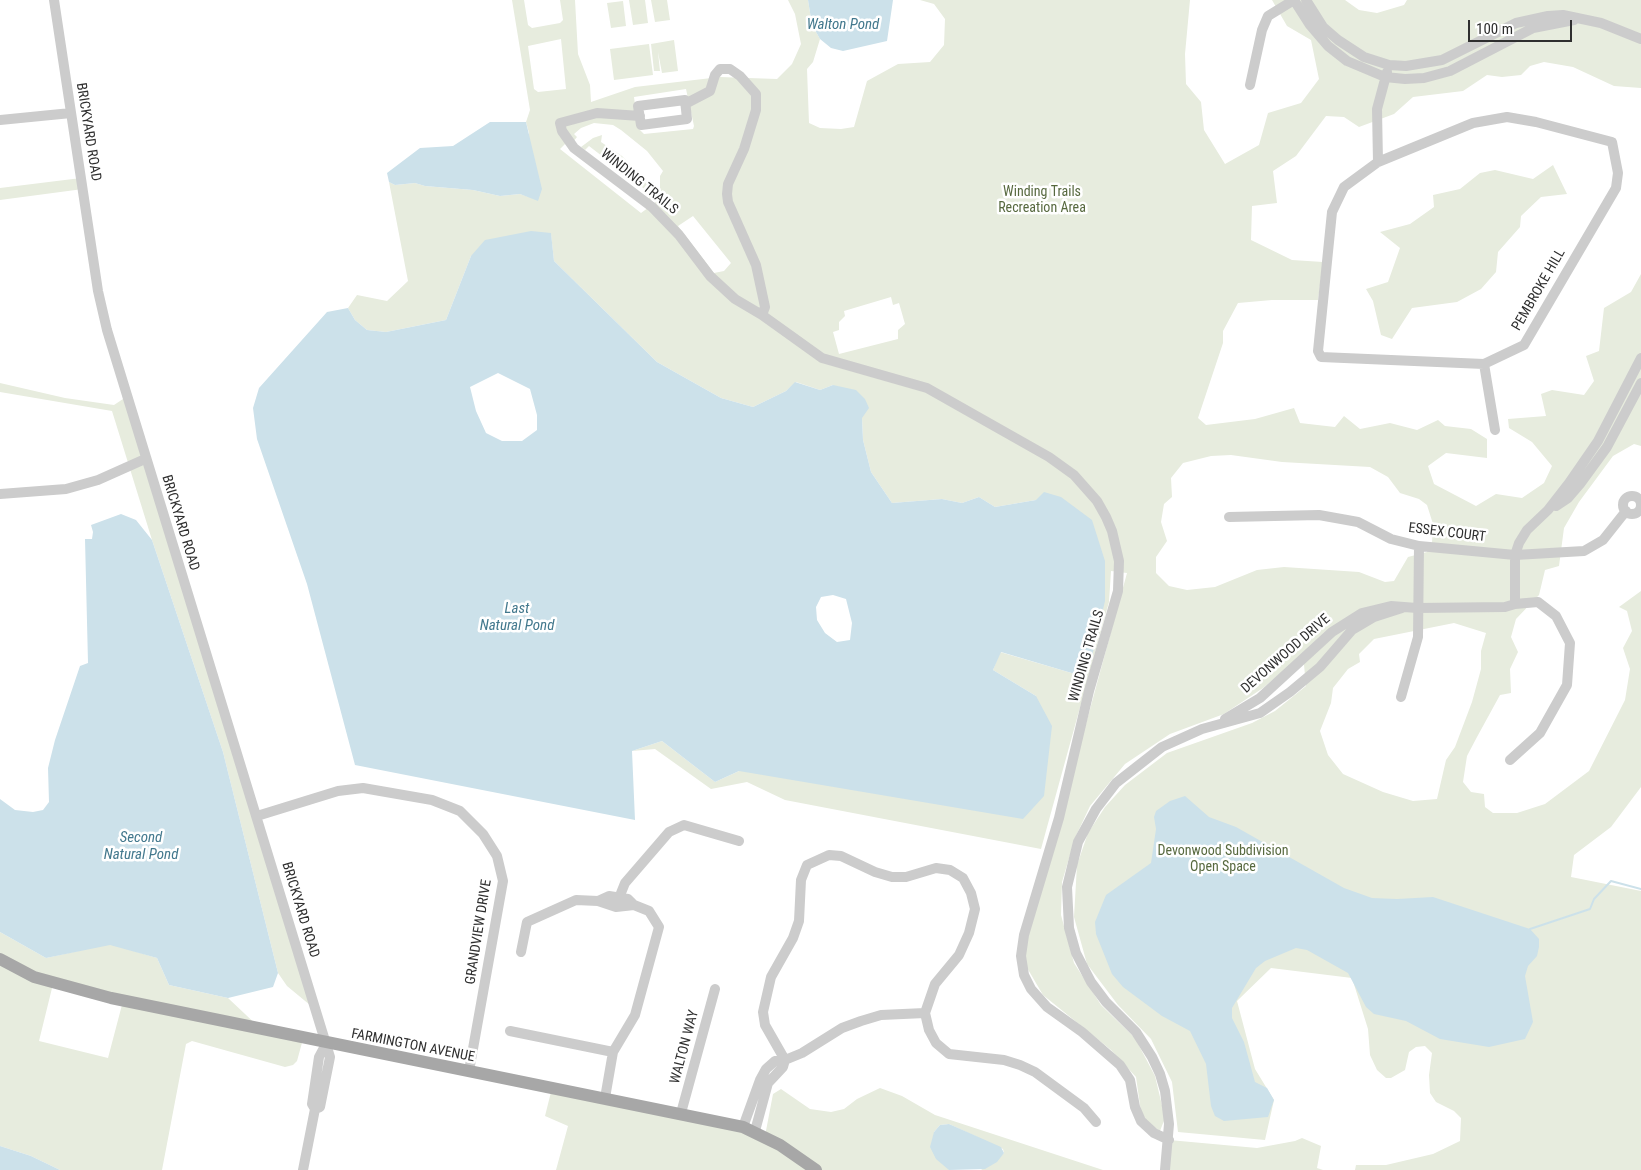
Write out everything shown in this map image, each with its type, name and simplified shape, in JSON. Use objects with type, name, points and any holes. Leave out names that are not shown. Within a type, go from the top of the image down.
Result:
[{"type":"main road","name":"FARMINGTON AVENUE","points":[[0,960],[34,977],[61,986],[326,1044],[681,1113],[749,1129],[780,1144],[816,1170]]},
{"type":"street","name":"BRICKYARD ROAD","points":[[54,0],[98,291],[107,330],[326,1044]]},
{"type":"street","points":[[1250,85],[1262,30],[1268,16],[1294,0],[1310,25],[1328,46],[1348,61],[1385,77],[1424,78],[1450,71],[1533,28],[1580,19]]},
{"type":"street","points":[[1306,0],[1323,27],[1338,40],[1364,57],[1388,64],[1406,66],[1442,60],[1516,23],[1532,19],[1563,16],[1580,19],[1601,23],[1641,39]]},
{"type":"street","points":[[1378,162],[1377,109],[1388,64]]},
{"type":"street","points":[[640,116],[638,106],[685,100],[685,104],[710,90],[715,76],[720,69],[730,70],[740,76],[756,94],[756,110],[744,149],[728,184],[727,194],[728,202],[756,265],[765,307],[762,315]]},
{"type":"street","name":"WINDING TRAILS","points":[[685,104],[687,119],[641,125],[640,116],[597,113],[560,123],[562,131],[574,148],[652,207],[679,235],[710,276],[725,291],[822,358],[834,363],[896,378],[927,388],[1049,457],[1079,481],[1097,501],[1106,517],[1116,546],[1120,576],[1118,591],[1089,692],[1059,818],[1024,935],[1021,956],[1024,976],[1031,989],[1047,1007],[1082,1032],[1120,1065],[1130,1080],[1141,1121],[1154,1133],[1169,1140]]},
{"type":"street","points":[[0,120],[71,113]]},
{"type":"street","name":"PEMBROKE HILL","points":[[1506,117],[1536,122],[1612,142],[1618,173],[1616,188],[1524,345],[1484,364],[1331,358],[1318,354],[1332,212],[1344,187],[1378,162],[1473,123],[1506,117]]},
{"type":"street","points":[[1515,604],[1515,555],[1519,543],[1527,530],[1548,510],[1598,441],[1641,358]]},
{"type":"street","points":[[1484,364],[1495,430]]},
{"type":"street","points":[[1548,510],[1568,498],[1591,469],[1625,416],[1641,383]]},
{"type":"street","points":[[0,494],[66,490],[98,480],[145,459]]},
{"type":"street","name":"ESSEX COURT","points":[[1229,517],[1319,515],[1358,522],[1391,539],[1419,546],[1515,555],[1584,551],[1604,540],[1626,510]]},
{"type":"street","points":[[1401,697],[1418,637],[1419,546]]},
{"type":"street","name":"DEVONWOOD DRIVE","points":[[1218,724],[1260,698],[1345,621],[1376,608],[1391,606],[1402,608],[1505,607],[1538,602],[1556,616],[1570,643],[1567,686],[1540,733],[1510,760]]},
{"type":"street","name":"DEVONWOOD DRIVE","points":[[1165,1170],[1169,1140],[1169,1113],[1165,1091],[1152,1058],[1136,1032],[1099,994],[1076,953],[1069,928],[1067,887],[1078,842],[1096,809],[1116,783],[1162,747],[1182,737],[1218,724],[1244,719],[1260,712],[1290,692],[1320,667],[1352,630],[1374,617],[1402,608]]},
{"type":"street","name":"GRANDVIEW DRIVE","points":[[257,816],[338,791],[363,788],[432,800],[460,811],[483,834],[497,856],[503,881],[469,1071]]},
{"type":"street","points":[[619,898],[625,883],[669,832],[684,825],[739,841]]},
{"type":"street","points":[[784,1060],[765,1026],[763,1012],[765,995],[771,976],[793,938],[799,921],[801,880],[807,866],[829,855],[841,856],[875,872],[892,877],[906,877],[936,868],[950,870],[963,878],[971,893],[975,909],[969,933],[959,955],[935,984],[925,1013],[929,1030],[936,1043],[949,1054],[1004,1060],[1035,1072],[1084,1108],[1096,1122]]},
{"type":"street","points":[[598,901],[609,896],[628,900],[634,905],[649,911],[659,927],[635,1015],[613,1052],[605,1098]]},
{"type":"street","points":[[521,952],[527,922],[576,900],[598,901],[616,907],[634,905]]},
{"type":"street","name":"WALTON WAY","points":[[681,1113],[715,989]]},
{"type":"street","points":[[749,1129],[766,1069],[775,1061],[784,1060],[802,1053],[842,1028],[861,1021],[881,1015],[925,1013]]},
{"type":"street","points":[[510,1030],[613,1052]]},
{"type":"street","points":[[303,1170],[314,1109],[312,1104],[319,1057],[326,1044]]},
{"type":"green space","points":[[512,0],[524,0],[528,25],[532,28],[560,23],[563,20],[560,0],[575,0],[578,54],[590,85],[591,102],[635,87],[720,77],[777,79],[792,64],[801,44],[795,14],[788,0],[808,0],[812,25],[820,39],[813,62],[807,69],[809,123],[820,128],[841,129],[854,127],[867,81],[898,64],[930,62],[944,45],[945,19],[934,4],[920,0],[1190,0],[1185,54],[1186,84],[1201,102],[1204,130],[1225,164],[1259,145],[1268,113],[1301,103],[1319,79],[1311,40],[1287,26],[1272,0],[1345,0],[1359,10],[1377,13],[1404,5],[1407,0],[1641,0],[1641,88],[1614,86],[1573,67],[1544,62],[1530,66],[1521,75],[1502,77],[1487,75],[1463,91],[1413,97],[1394,114],[1359,127],[1344,117],[1326,116],[1296,156],[1273,171],[1277,203],[1252,206],[1251,240],[1292,260],[1323,262],[1318,300],[1272,300],[1238,303],[1223,331],[1223,343],[1198,418],[1206,425],[1255,419],[1294,408],[1300,423],[1335,427],[1344,416],[1360,429],[1390,423],[1417,430],[1438,420],[1445,426],[1471,429],[1487,439],[1487,458],[1446,453],[1428,466],[1434,484],[1476,506],[1496,494],[1522,498],[1544,483],[1552,466],[1532,442],[1509,428],[1508,419],[1546,416],[1541,394],[1552,390],[1584,395],[1594,381],[1586,356],[1599,351],[1604,308],[1631,292],[1641,274],[1641,446],[1634,444],[1613,456],[1579,502],[1564,528],[1559,566],[1545,570],[1539,595],[1516,619],[1511,637],[1518,652],[1510,669],[1511,693],[1500,695],[1477,737],[1467,756],[1463,782],[1471,792],[1484,794],[1485,807],[1493,813],[1517,813],[1545,804],[1589,771],[1625,700],[1630,669],[1623,648],[1632,631],[1627,611],[1619,607],[1641,591],[1641,787],[1611,827],[1574,855],[1571,877],[1641,891],[1641,1170],[1355,1170],[1356,1165],[1386,1165],[1433,1154],[1460,1141],[1461,1118],[1454,1111],[1436,1102],[1430,1093],[1429,1075],[1432,1053],[1425,1046],[1416,1047],[1409,1052],[1405,1070],[1391,1078],[1386,1078],[1377,1070],[1370,1055],[1368,1029],[1352,978],[1271,968],[1237,1001],[1255,1069],[1274,1100],[1265,1140],[1178,1132],[1172,1082],[1151,1039],[1118,1005],[1087,964],[1074,917],[1077,865],[1088,833],[1105,807],[1125,785],[1167,753],[1252,723],[1275,711],[1306,686],[1303,654],[1263,688],[1224,714],[1170,734],[1125,764],[1090,806],[1075,838],[1062,882],[1061,915],[1074,963],[1101,1005],[1135,1038],[1155,1076],[1165,1118],[1160,1131],[1148,1123],[1141,1112],[1136,1077],[1111,1050],[1043,995],[1026,966],[1024,952],[1127,573],[1111,571],[1109,602],[1041,849],[785,800],[747,782],[711,789],[655,749],[632,751],[662,741],[715,782],[739,771],[1036,696],[993,670],[1000,652],[1075,674],[1036,500],[995,507],[979,497],[962,503],[942,499],[892,503],[871,472],[863,440],[862,418],[833,385],[820,390],[796,382],[786,391],[753,407],[721,398],[657,362],[554,261],[551,234],[471,256],[446,320],[386,332],[367,330],[355,320],[348,308],[357,295],[387,301],[408,281],[389,182],[395,185],[415,183],[425,186],[473,190],[500,196],[520,194],[529,197],[529,133],[526,122],[530,110]],"holes":[[[561,39],[566,89],[538,92],[534,89],[528,46]],[[686,89],[694,126],[693,129],[644,134],[638,128],[634,97]],[[594,123],[613,125],[621,130],[647,151],[663,171],[660,176],[660,199],[641,213],[560,149],[570,139],[573,142],[577,137],[574,134],[581,128]],[[693,216],[731,263],[724,271],[714,273],[678,226]],[[891,297],[893,305],[899,303],[905,324],[898,330],[898,339],[839,354],[833,332],[839,330],[839,322],[845,316],[844,311]],[[1231,455],[1282,462],[1370,467],[1388,477],[1400,493],[1419,499],[1427,505],[1433,524],[1432,543],[1427,552],[1408,557],[1394,581],[1385,582],[1359,572],[1284,567],[1257,570],[1215,587],[1187,590],[1169,586],[1156,573],[1156,557],[1167,541],[1161,522],[1164,504],[1172,497],[1171,478],[1183,463],[1211,456]],[[1454,623],[1486,633],[1481,651],[1481,669],[1472,702],[1455,747],[1446,760],[1437,799],[1413,801],[1383,792],[1343,774],[1328,755],[1320,731],[1331,703],[1333,688],[1348,669],[1360,662],[1359,654],[1374,639]]]},
{"type":"green space","points":[[629,0],[645,0],[648,23],[633,25]]},
{"type":"green space","points":[[651,0],[667,0],[670,20],[655,22]]},
{"type":"green space","points":[[623,1],[626,26],[611,28],[607,3]]},
{"type":"green space","points":[[674,40],[678,71],[662,73],[658,52],[660,71],[654,71],[651,44]]},
{"type":"green space","points":[[649,44],[653,75],[614,80],[610,49]]},
{"type":"green space","points":[[602,135],[601,142],[622,156],[650,185],[654,182],[651,202],[648,200],[651,194],[589,146],[585,150],[581,147],[593,138]]},
{"type":"green space","points":[[1553,165],[1567,194],[1541,197],[1521,216],[1520,227],[1498,252],[1496,272],[1481,289],[1457,302],[1412,308],[1392,339],[1381,335],[1373,301],[1366,289],[1388,282],[1400,248],[1380,232],[1410,224],[1434,207],[1433,195],[1460,189],[1480,173],[1495,170],[1533,179]]},
{"type":"green space","points":[[81,178],[83,189],[0,200],[0,188]]},
{"type":"green space","points":[[0,383],[65,398],[114,405],[126,397],[316,1010],[287,986],[278,973],[223,752],[152,540],[112,411],[0,392]]},
{"type":"green space","points":[[0,932],[46,958],[110,944],[157,958],[169,985],[228,998],[262,1030],[303,1039],[297,1061],[293,1065],[285,1067],[192,1041],[186,1044],[162,1170],[60,1170],[31,1156],[0,1146]],"holes":[[[53,984],[123,1001],[108,1058],[39,1041]]]},
{"type":"green space","points":[[552,1088],[765,1136],[773,1094],[781,1089],[810,1109],[831,1112],[844,1109],[857,1099],[880,1088],[902,1096],[935,1115],[1103,1170],[981,1170],[1004,1153],[1003,1149],[949,1124],[940,1125],[934,1132],[949,1170],[556,1170],[568,1126],[545,1116]]},
{"type":"green space","points":[[1302,1138],[1321,1146],[1317,1168],[1323,1170],[1165,1170],[1169,1140],[1257,1148]]},
{"type":"water","name":"Walton Pond","points":[[808,0],[893,0],[887,41],[843,51],[831,48],[820,39],[812,25]]},
{"type":"water","points":[[490,122],[526,122],[542,189],[538,201],[520,194],[500,196],[473,190],[425,186],[415,183],[395,185],[389,182],[387,173],[420,148],[453,146]]},
{"type":"water","name":"Last Natural Pond","points":[[531,231],[551,233],[554,261],[657,362],[721,398],[753,407],[786,391],[795,382],[820,390],[833,385],[856,390],[865,399],[869,408],[862,418],[863,440],[871,472],[892,503],[942,499],[962,503],[979,497],[995,507],[1036,500],[1044,492],[1061,497],[1092,520],[1105,561],[1105,601],[1092,656],[1075,674],[1001,652],[993,670],[1036,696],[1052,726],[1044,796],[1023,819],[739,771],[715,782],[662,741],[632,751],[635,820],[355,765],[307,584],[257,439],[253,408],[259,388],[327,312],[348,308],[355,320],[367,330],[386,332],[446,320],[471,256],[485,240]],"holes":[[[498,373],[530,389],[537,415],[537,430],[522,441],[502,441],[486,433],[476,411],[470,387]],[[833,595],[846,599],[852,623],[850,640],[837,642],[825,633],[817,620],[816,607],[821,597]]]},
{"type":"water","name":"Second Natural Pond","points":[[121,514],[136,520],[152,540],[223,752],[278,973],[273,987],[228,998],[169,985],[157,958],[110,945],[46,958],[0,932],[0,799],[15,810],[33,812],[43,810],[49,802],[48,768],[55,740],[80,666],[88,663],[85,539],[92,539],[91,525]]},
{"type":"water","points":[[1185,796],[1209,817],[1236,827],[1344,888],[1372,898],[1433,897],[1530,929],[1539,939],[1539,947],[1537,956],[1528,966],[1525,976],[1533,1022],[1525,1039],[1489,1047],[1440,1039],[1406,1021],[1374,1014],[1366,1007],[1348,973],[1307,950],[1296,948],[1265,961],[1256,968],[1232,1008],[1232,1018],[1244,1042],[1255,1082],[1267,1088],[1274,1100],[1268,1117],[1224,1121],[1215,1116],[1211,1106],[1206,1064],[1190,1031],[1162,1016],[1123,987],[1112,974],[1096,934],[1095,922],[1106,895],[1151,863],[1156,829],[1154,817],[1156,811],[1170,801]]},
{"type":"water","points":[[949,1124],[1001,1147],[1004,1153],[997,1162],[985,1169],[949,1170],[936,1159],[930,1147],[934,1132],[940,1125]]},
{"type":"water","points":[[0,1146],[31,1156],[60,1170],[0,1170]]},
{"type":"waterway","points":[[1530,929],[1590,909],[1594,899],[1611,881],[1641,889]]},
{"type":"park label","name":"Winding Trails Recreation Area","points":[[1042,200]]},
{"type":"park label","name":"Devonwood Subdivision Open Space","points":[[1223,860]]}]
